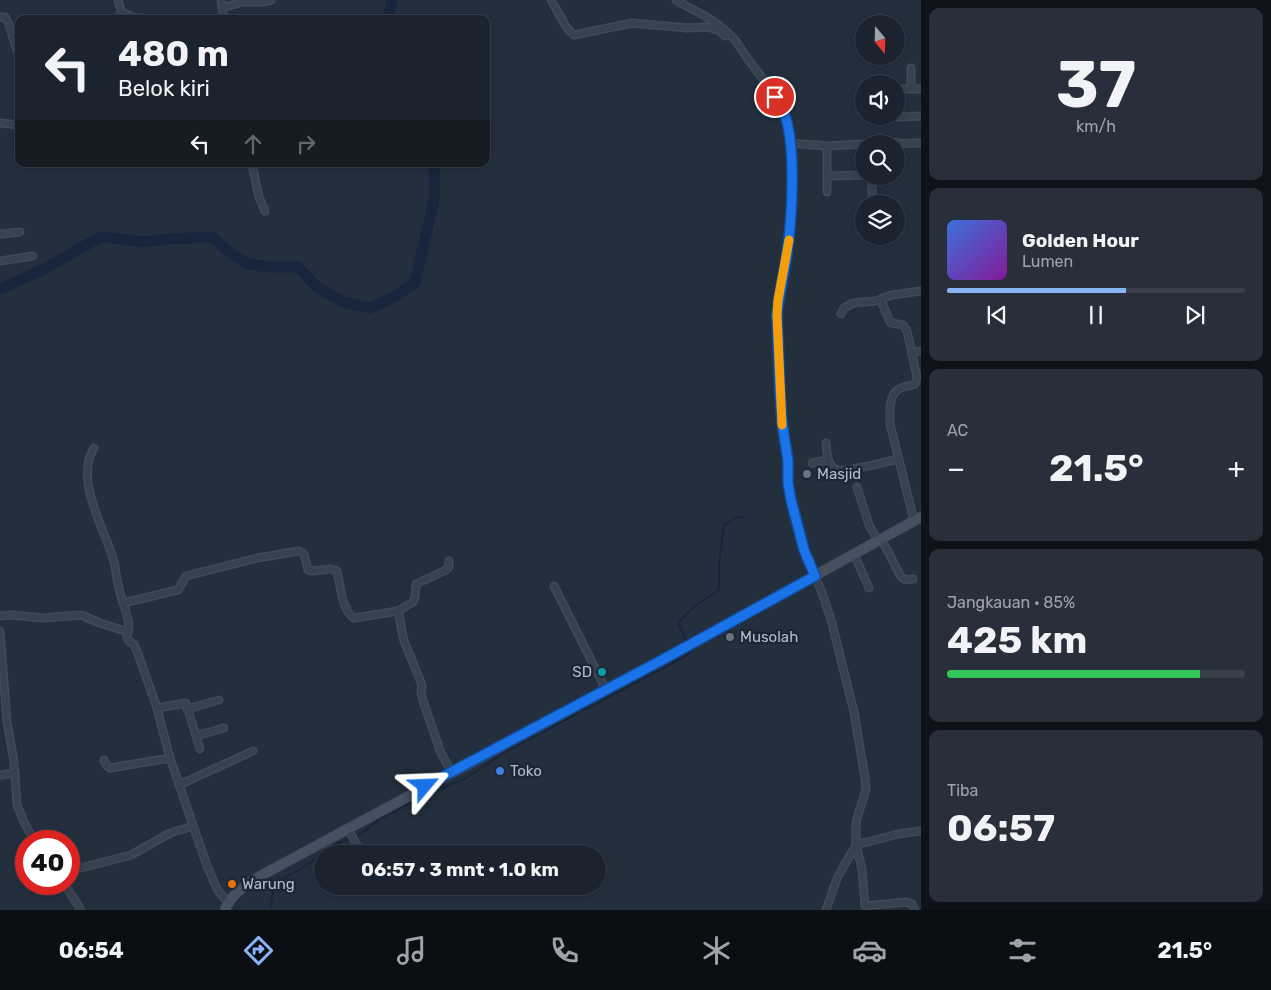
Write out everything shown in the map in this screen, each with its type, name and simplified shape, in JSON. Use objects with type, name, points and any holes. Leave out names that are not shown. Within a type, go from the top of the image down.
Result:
[{"type":"street","points":[[118,0],[120,14],[124,15]]},
{"type":"street","points":[[220,0],[223,15]]},
{"type":"street","points":[[222,8],[244,2],[271,0]]},
{"type":"street","points":[[552,0],[567,28],[574,35],[624,24],[687,28],[708,27],[720,31],[744,54]]},
{"type":"street","points":[[676,0],[720,26],[731,35],[783,109],[790,143],[791,221],[777,315],[779,382],[782,422],[788,461],[788,483],[804,550],[832,623],[854,712],[865,772],[866,789],[856,822],[856,845],[862,869],[866,906],[906,902],[912,904],[915,910]]},
{"type":"street","points":[[0,18],[5,17],[8,21],[15,48]]},
{"type":"street","points":[[911,68],[912,89]]},
{"type":"street","points":[[905,89],[921,89]]},
{"type":"street","points":[[905,117],[921,116]]},
{"type":"street","points":[[0,123],[15,124]]},
{"type":"street","points":[[905,142],[921,143]]},
{"type":"street","points":[[790,143],[826,146],[855,145]]},
{"type":"street","points":[[826,146],[827,192]]},
{"type":"street","points":[[253,167],[264,211]]},
{"type":"street","points":[[827,176],[855,175]]},
{"type":"street","points":[[0,234],[20,232]]},
{"type":"street","points":[[0,261],[33,256]]},
{"type":"street","points":[[841,314],[844,308],[852,303],[881,300],[892,295],[921,291]]},
{"type":"street","points":[[94,448],[89,459],[89,491],[95,512],[113,557],[118,588],[129,628],[127,638],[134,644],[137,651],[157,708],[179,785],[218,891],[227,906],[240,890],[262,875],[349,832],[452,773],[695,642],[917,519],[890,424],[890,413],[895,392],[900,388],[917,382],[905,327],[890,322],[881,300]]},
{"type":"street","points":[[912,354],[921,352]]},
{"type":"street","points":[[826,443],[828,460],[835,468],[849,470],[899,459]]},
{"type":"street","points":[[812,463],[828,460]]},
{"type":"street","points":[[856,487],[869,525],[879,540],[889,550],[896,568],[903,578],[913,579]]},
{"type":"street","points":[[123,604],[178,590],[186,576],[257,558],[299,551],[304,554],[308,570],[331,569],[337,571],[346,610],[354,618],[398,611],[413,602],[416,584],[446,570],[449,567],[449,561]]},
{"type":"street","points":[[854,554],[869,588]]},
{"type":"street","points":[[554,586],[606,690]]},
{"type":"street","points":[[398,611],[404,641],[422,685],[423,701],[441,753],[452,773]]},
{"type":"street","points":[[0,616],[11,615],[42,618],[67,617],[74,614],[128,632]]},
{"type":"street","points":[[0,631],[4,721],[15,773],[17,804],[28,830]]},
{"type":"street","points":[[188,709],[219,700]]},
{"type":"street","points":[[157,708],[186,702],[200,749]]},
{"type":"street","points":[[196,736],[224,728]]},
{"type":"street","points":[[179,785],[253,751]]},
{"type":"street","points":[[104,760],[110,768],[170,758]]},
{"type":"street","points":[[0,775],[15,773]]},
{"type":"street","points":[[80,869],[131,855],[170,833],[194,826]]},
{"type":"street","points":[[826,910],[838,876],[856,845],[898,834],[921,831]]},
{"type":"street","points":[[349,832],[357,845]]},
{"type":"street","points":[[71,895],[81,910]]},
{"type":"waterway","points":[[389,15],[392,0]]},
{"type":"waterway","points":[[0,289],[42,270],[100,237],[142,242],[212,237],[242,261],[253,265],[298,267],[318,288],[343,302],[370,308],[396,296],[415,282],[435,196],[434,167]]},
{"type":"waterway","points":[[687,642],[679,624],[691,609],[719,590],[719,562],[724,525],[734,518],[743,517]]},
{"type":"waterway","points":[[335,845],[361,834],[380,819],[422,797],[466,778],[507,751],[684,657],[692,652],[690,648]]},
{"type":"waterway","points":[[270,910],[273,890],[287,876],[314,860]]},
{"type":"slow traffic","points":[[782,425],[777,315],[789,240]]},
{"type":"place","name":"Masjid","points":[[807,474]]},
{"type":"place","name":"Musolah","points":[[730,637]]},
{"type":"place","name":"SD","points":[[602,672]]},
{"type":"place","name":"Toko","points":[[500,771]]},
{"type":"place","name":"Warung","points":[[232,884]]},
{"type":"route","points":[[425,786],[487,755],[513,739],[815,576],[804,550],[791,500],[782,422],[777,315],[791,221],[792,178],[788,132],[783,109],[775,97]]}]
